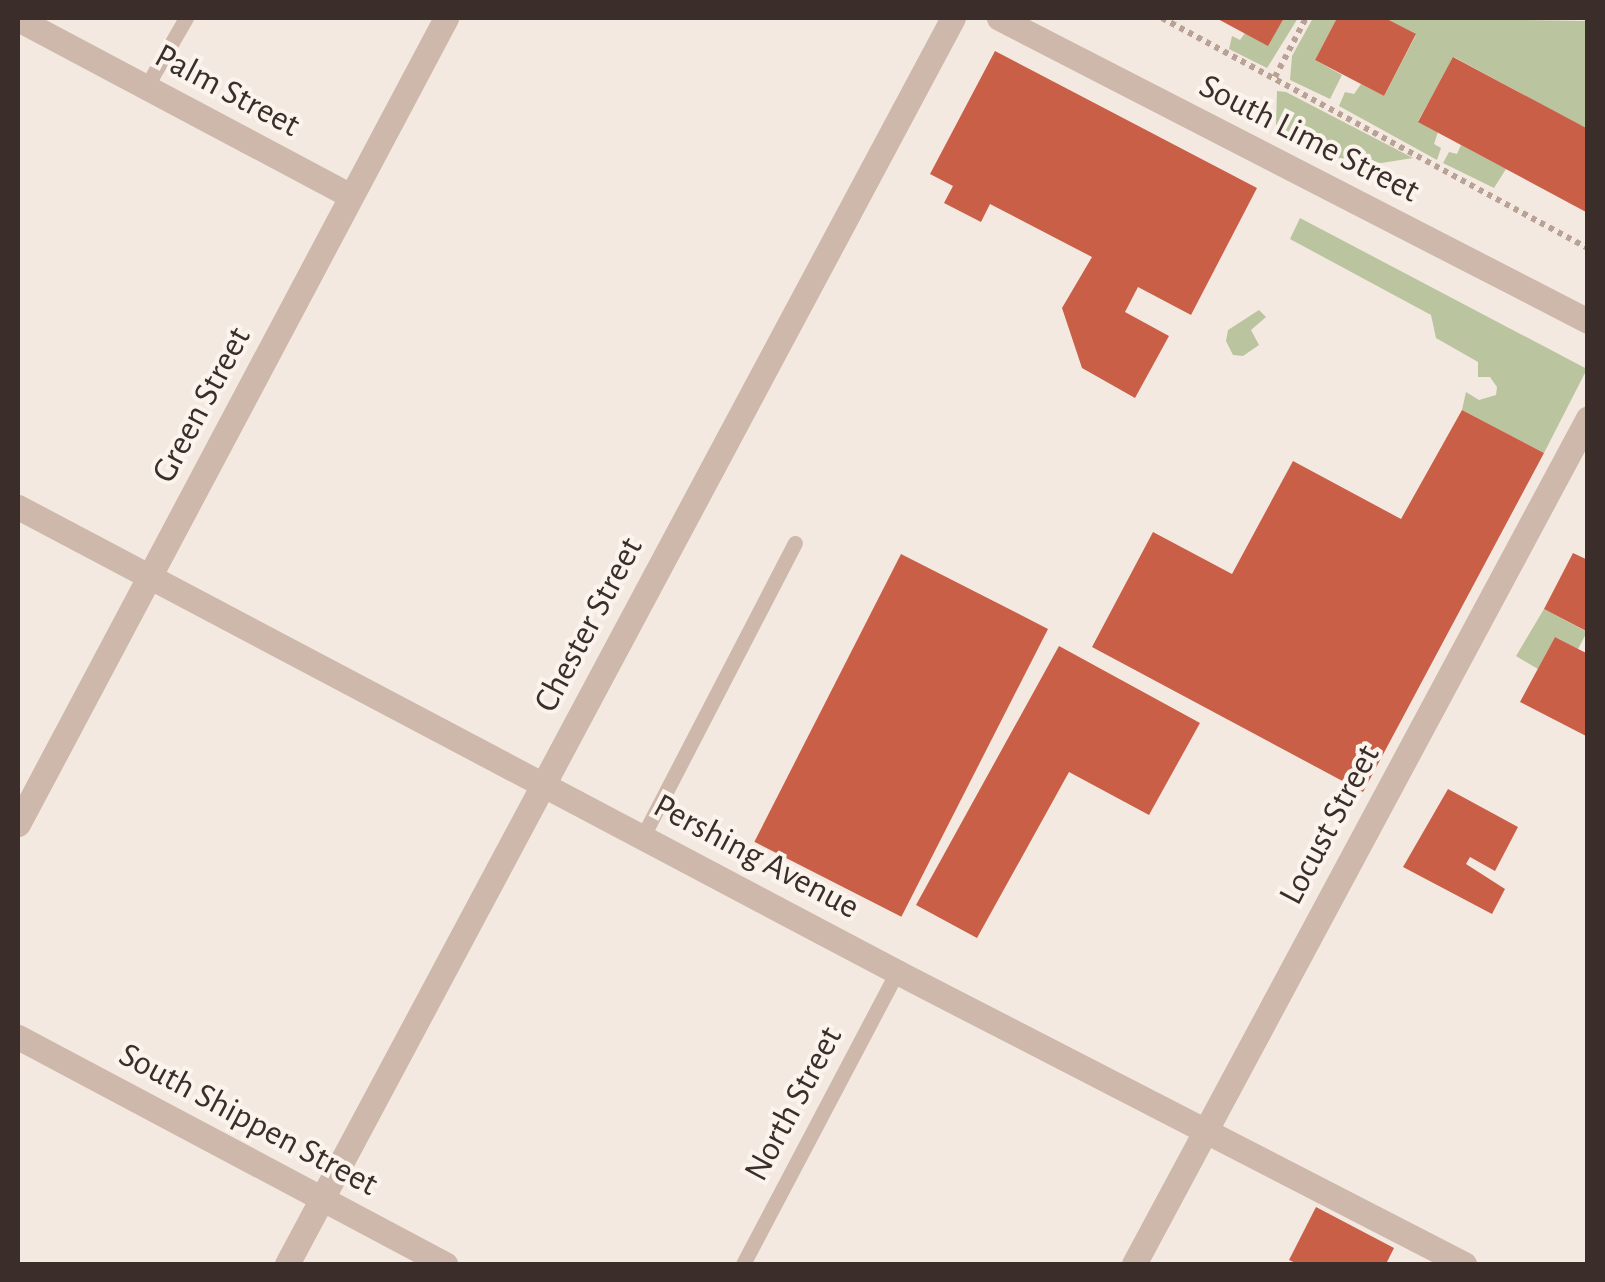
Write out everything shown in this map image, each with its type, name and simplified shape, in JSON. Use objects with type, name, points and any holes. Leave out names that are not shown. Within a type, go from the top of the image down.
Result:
[{"type":"street","name":"Green Street","points":[[18,824],[446,18]]},
{"type":"street","name":"Chester Street","points":[[287,1264],[953,18]]},
{"type":"street","name":"South Lime Street","points":[[998,18],[1588,321]]},
{"type":"street","name":"Palm Street","points":[[18,19],[351,196]]},
{"type":"street","name":"Locust Street","points":[[1134,1264],[1588,418]]},
{"type":"street","name":"Pershing Avenue","points":[[18,506],[897,972],[1464,1264]]},
{"type":"street","name":"South Shippen Street","points":[[18,1037],[444,1264]]},
{"type":"lane","points":[[146,87],[186,18]]},
{"type":"lane","points":[[643,836],[796,543]]},
{"type":"lane","name":"North Street","points":[[743,1264],[897,972]]},
{"type":"path","points":[[1162,18],[1588,248]]},
{"type":"path","points":[[1275,78],[1306,18]]},
{"type":"green space","points":[[1284,18],[1298,18],[1267,68],[1229,49],[1232,36],[1240,40],[1245,33],[1268,45]]},
{"type":"green space","points":[[1313,18],[1337,18],[1315,60],[1342,75],[1330,99],[1290,80],[1292,56]]},
{"type":"green space","points":[[1385,18],[1587,21],[1587,129],[1454,57],[1418,121],[1438,132],[1434,144],[1441,148],[1437,160],[1339,106],[1345,92],[1354,94],[1361,84],[1384,96],[1416,35]]},
{"type":"green space","points":[[1277,91],[1286,92],[1413,158],[1356,167],[1276,125]]},
{"type":"green space","points":[[1461,145],[1506,169],[1494,188],[1443,163],[1449,152],[1457,154]]},
{"type":"green space","points":[[1300,218],[1587,369],[1544,453],[1462,410],[1466,392],[1479,400],[1496,395],[1497,387],[1490,377],[1478,377],[1478,362],[1436,338],[1431,315],[1290,239]]},
{"type":"green space","points":[[1259,310],[1266,317],[1251,330],[1259,345],[1243,356],[1233,355],[1226,341],[1228,330]]},
{"type":"green space","points":[[1544,609],[1587,632],[1578,649],[1555,637],[1538,669],[1516,656]]},
{"type":"building","points":[[1216,18],[1284,18],[1268,46]]},
{"type":"building","points":[[1337,18],[1385,18],[1416,34],[1384,96],[1315,60]]},
{"type":"building","points":[[995,51],[1257,188],[1191,315],[1138,287],[1125,312],[1169,336],[1135,398],[1082,368],[1062,308],[1092,257],[990,204],[981,222],[944,203],[953,186],[930,174]]},
{"type":"building","points":[[1453,57],[1588,129],[1586,212],[1418,122]]},
{"type":"building","points":[[1462,410],[1544,453],[1363,792],[1092,647],[1153,532],[1232,574],[1293,461],[1401,519]]},
{"type":"building","points":[[1573,553],[1588,560],[1588,632],[1544,609]]},
{"type":"building","points":[[901,554],[1048,629],[901,917],[754,842]]},
{"type":"building","points":[[1555,637],[1588,654],[1588,737],[1520,702]]},
{"type":"building","points":[[1059,646],[1200,723],[1149,815],[1069,772],[977,938],[916,905]]},
{"type":"building","points":[[1448,789],[1518,827],[1495,871],[1470,857],[1466,864],[1505,889],[1492,914],[1403,867]]},
{"type":"building","points":[[1316,1207],[1394,1248],[1386,1264],[1298,1264],[1289,1260]]}]
